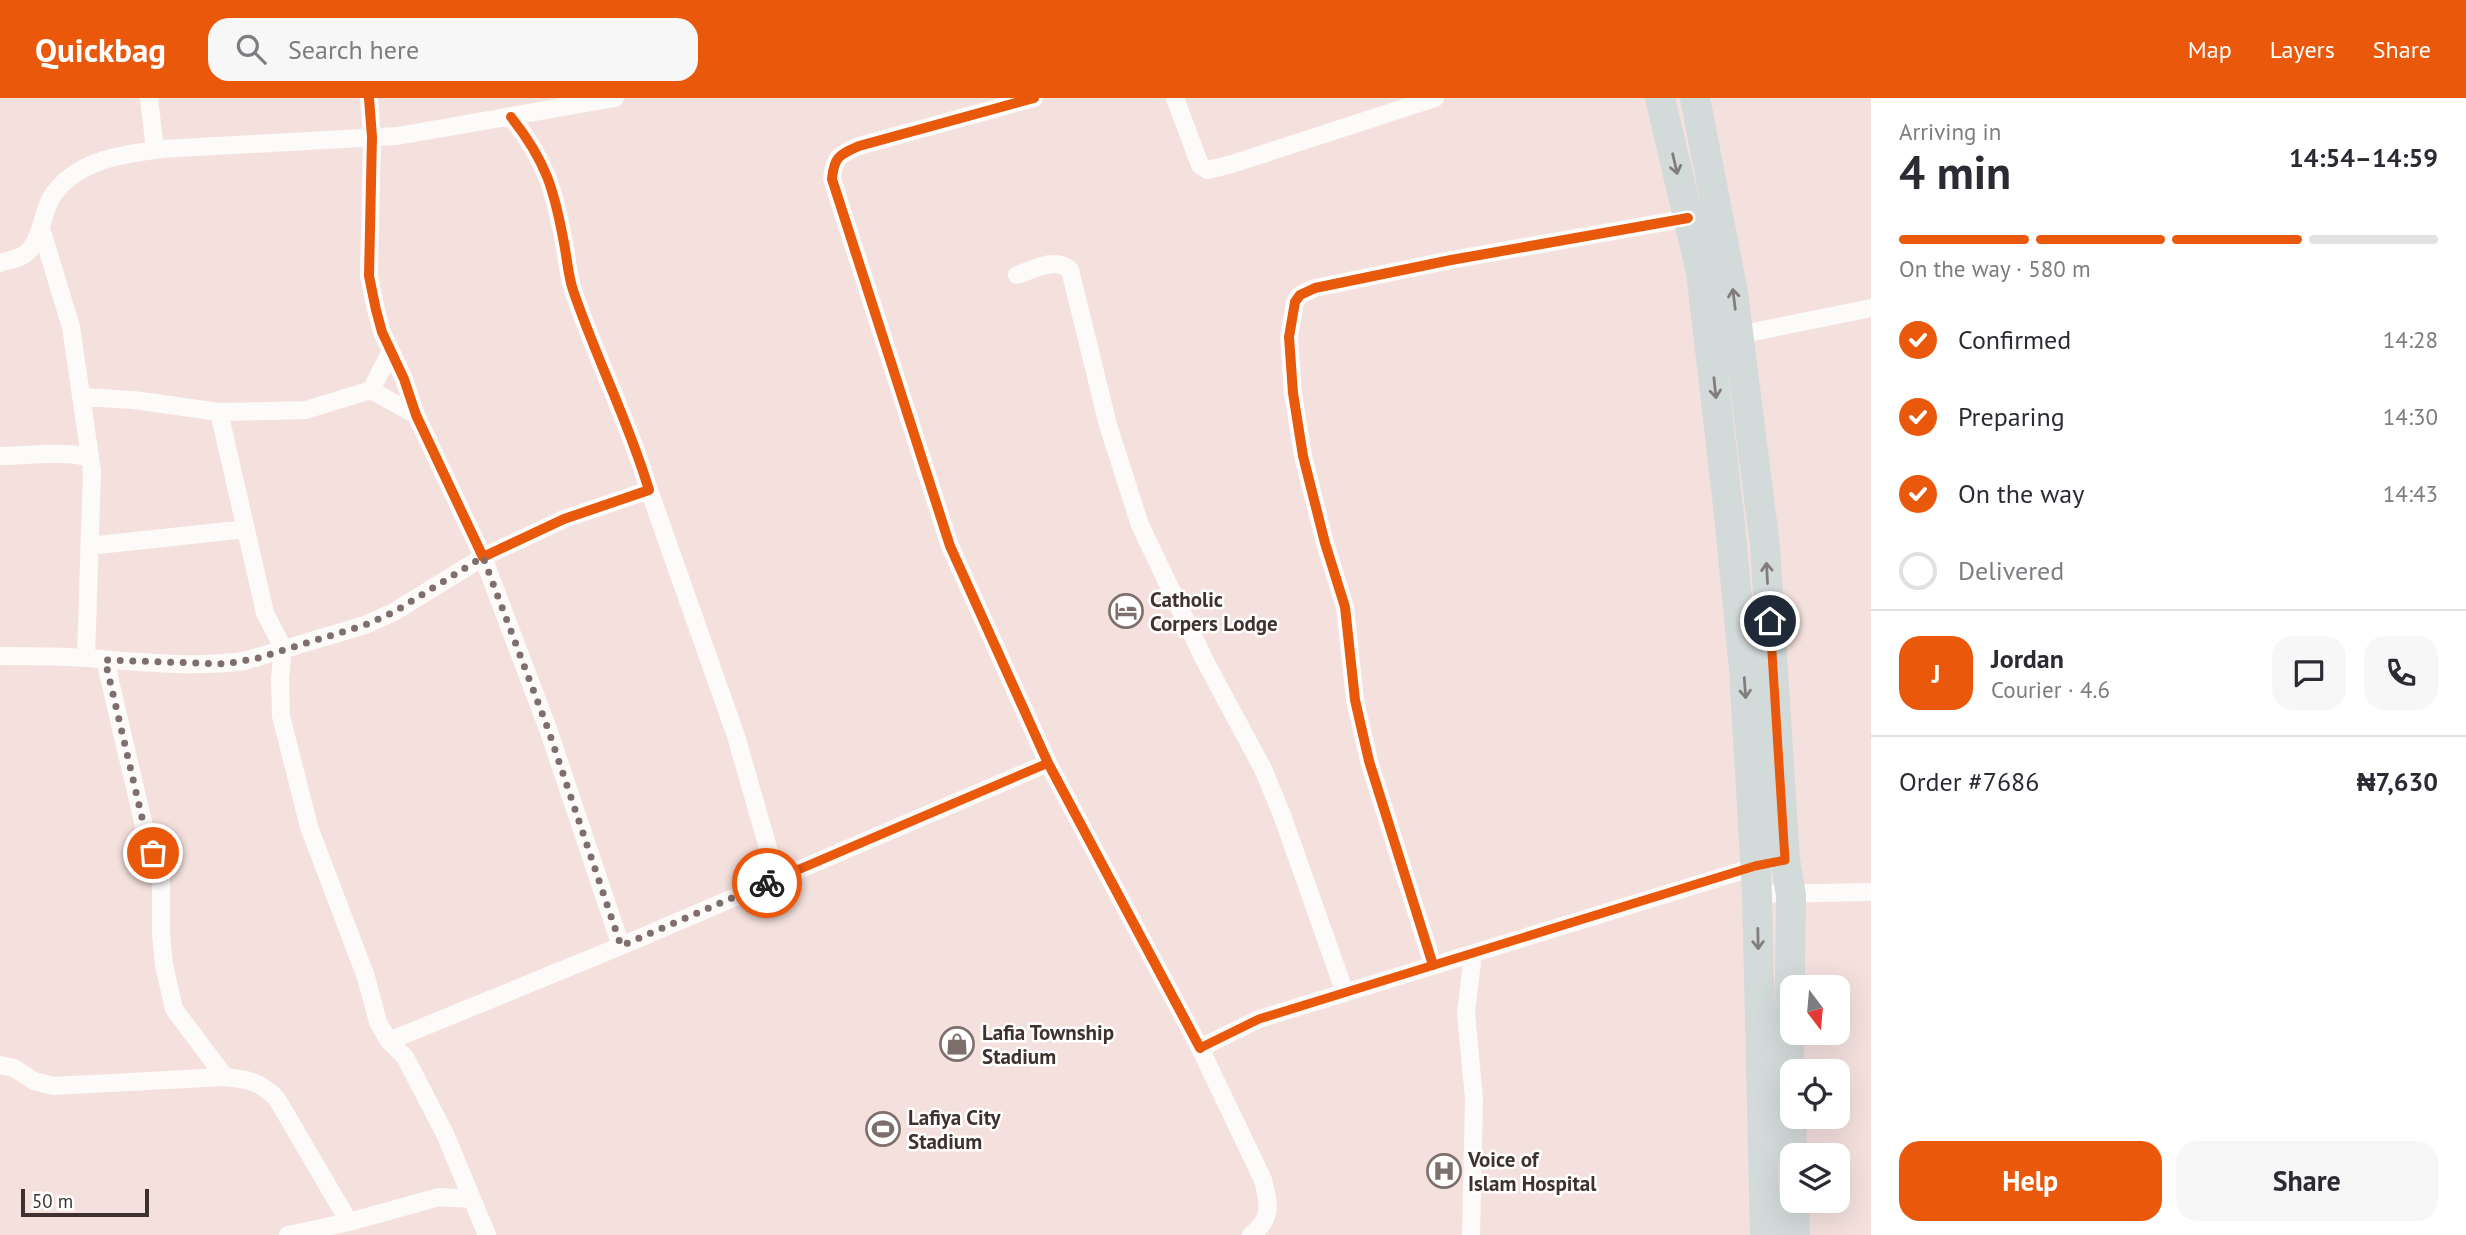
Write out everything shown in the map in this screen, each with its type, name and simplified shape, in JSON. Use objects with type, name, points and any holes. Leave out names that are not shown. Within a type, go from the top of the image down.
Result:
[{"type":"highway","points":[[1660,98],[1701,272],[1744,670],[1756,880],[1765,1235]]},
{"type":"highway","points":[[1695,98],[1733,292],[1765,545],[1785,860],[1791,895],[1789,1055],[1792,1143]]},
{"type":"highway","points":[[1794,1213],[1795,1235]]},
{"type":"street","points":[[149,98],[155,150]]},
{"type":"street","points":[[369,98],[372,137],[369,276],[376,310],[416,415],[483,557],[548,729],[621,946]]},
{"type":"street","points":[[0,263],[27,253],[41,228],[54,194],[69,178],[102,160],[155,150],[397,136],[615,98]]},
{"type":"street","points":[[1034,98],[859,146],[837,157],[833,164],[832,178],[950,546],[1048,763],[1200,1048],[1263,1180],[1268,1200],[1267,1216],[1261,1227],[1251,1235]]},
{"type":"street","points":[[1175,98],[1200,165],[1208,170],[1435,98]]},
{"type":"street","points":[[511,117],[532,144],[551,183],[571,286],[625,415],[736,736],[778,879]]},
{"type":"street","points":[[1433,965],[1368,761],[1353,689],[1345,607],[1303,456],[1293,393],[1289,337],[1295,302],[1304,292],[1315,288],[1376,278],[1451,260],[1688,218]]},
{"type":"street","points":[[41,228],[71,327],[92,471],[86,658]]},
{"type":"street","points":[[1017,275],[1049,264],[1059,264],[1070,270],[1108,425],[1140,525],[1205,661],[1263,769],[1345,992]]},
{"type":"street","points":[[1738,335],[1871,308]]},
{"type":"street","points":[[81,397],[134,400],[219,412],[306,410],[371,390],[391,351]]},
{"type":"street","points":[[371,390],[416,415]]},
{"type":"street","points":[[219,412],[265,612],[283,649],[279,679],[281,716],[309,827],[366,977],[378,1022],[389,1041],[405,1057],[445,1134],[487,1235]]},
{"type":"street","points":[[0,456],[84,455],[88,458]]},
{"type":"street","points":[[0,656],[225,664],[258,658],[365,625],[394,612],[483,557],[564,519],[649,490]]},
{"type":"street","points":[[89,546],[246,529]]},
{"type":"street","points":[[105,660],[144,826],[161,879],[164,965],[174,1009],[225,1077]]},
{"type":"street","points":[[389,1041],[621,946],[1048,763]]},
{"type":"street","points":[[1200,1048],[1259,1019],[1433,965],[1756,880],[1785,860]]},
{"type":"street","points":[[1756,880],[1791,895],[1871,892]]},
{"type":"street","points":[[1471,1235],[1474,1099],[1466,1013],[1473,954]]},
{"type":"street","points":[[0,1065],[14,1068],[34,1082],[53,1086],[225,1077],[252,1079],[266,1087],[277,1099],[349,1222]]},
{"type":"street","points":[[439,1196],[459,1168]]},
{"type":"street","points":[[288,1235],[349,1222],[439,1196],[471,1199]]},
{"type":"cycle path","points":[[369,98],[372,137],[369,276],[376,310],[382,332],[404,379],[416,415],[483,557],[564,519],[649,490],[632,439],[573,290],[547,176],[533,148],[511,117]]},
{"type":"cycle path","points":[[1034,98],[859,146],[836,161],[832,179],[950,546],[1048,763],[1200,1048]]},
{"type":"cycle path","points":[[1433,965],[1369,761],[1355,700],[1345,607],[1325,543],[1303,456],[1293,393],[1289,337],[1295,302],[1300,295],[1315,288],[1451,260],[1688,218]]},
{"type":"way so far","points":[[153,853],[144,826],[105,660],[225,664],[258,658],[365,625],[394,612],[483,557],[548,729],[621,946],[767,883]]},
{"type":"place","name":"Catholic Corpers Lodge","points":[[1126,611]]},
{"type":"place","name":"Lafia Township Stadium","points":[[957,1044]]},
{"type":"place","name":"Lafiya City Stadium","points":[[883,1129]]},
{"type":"place","name":"Voice of Islam Hospital","points":[[1444,1171]]},
{"type":"route","points":[[767,883],[1048,763],[1200,1048],[1259,1019],[1755,866],[1785,860],[1770,621]]}]
